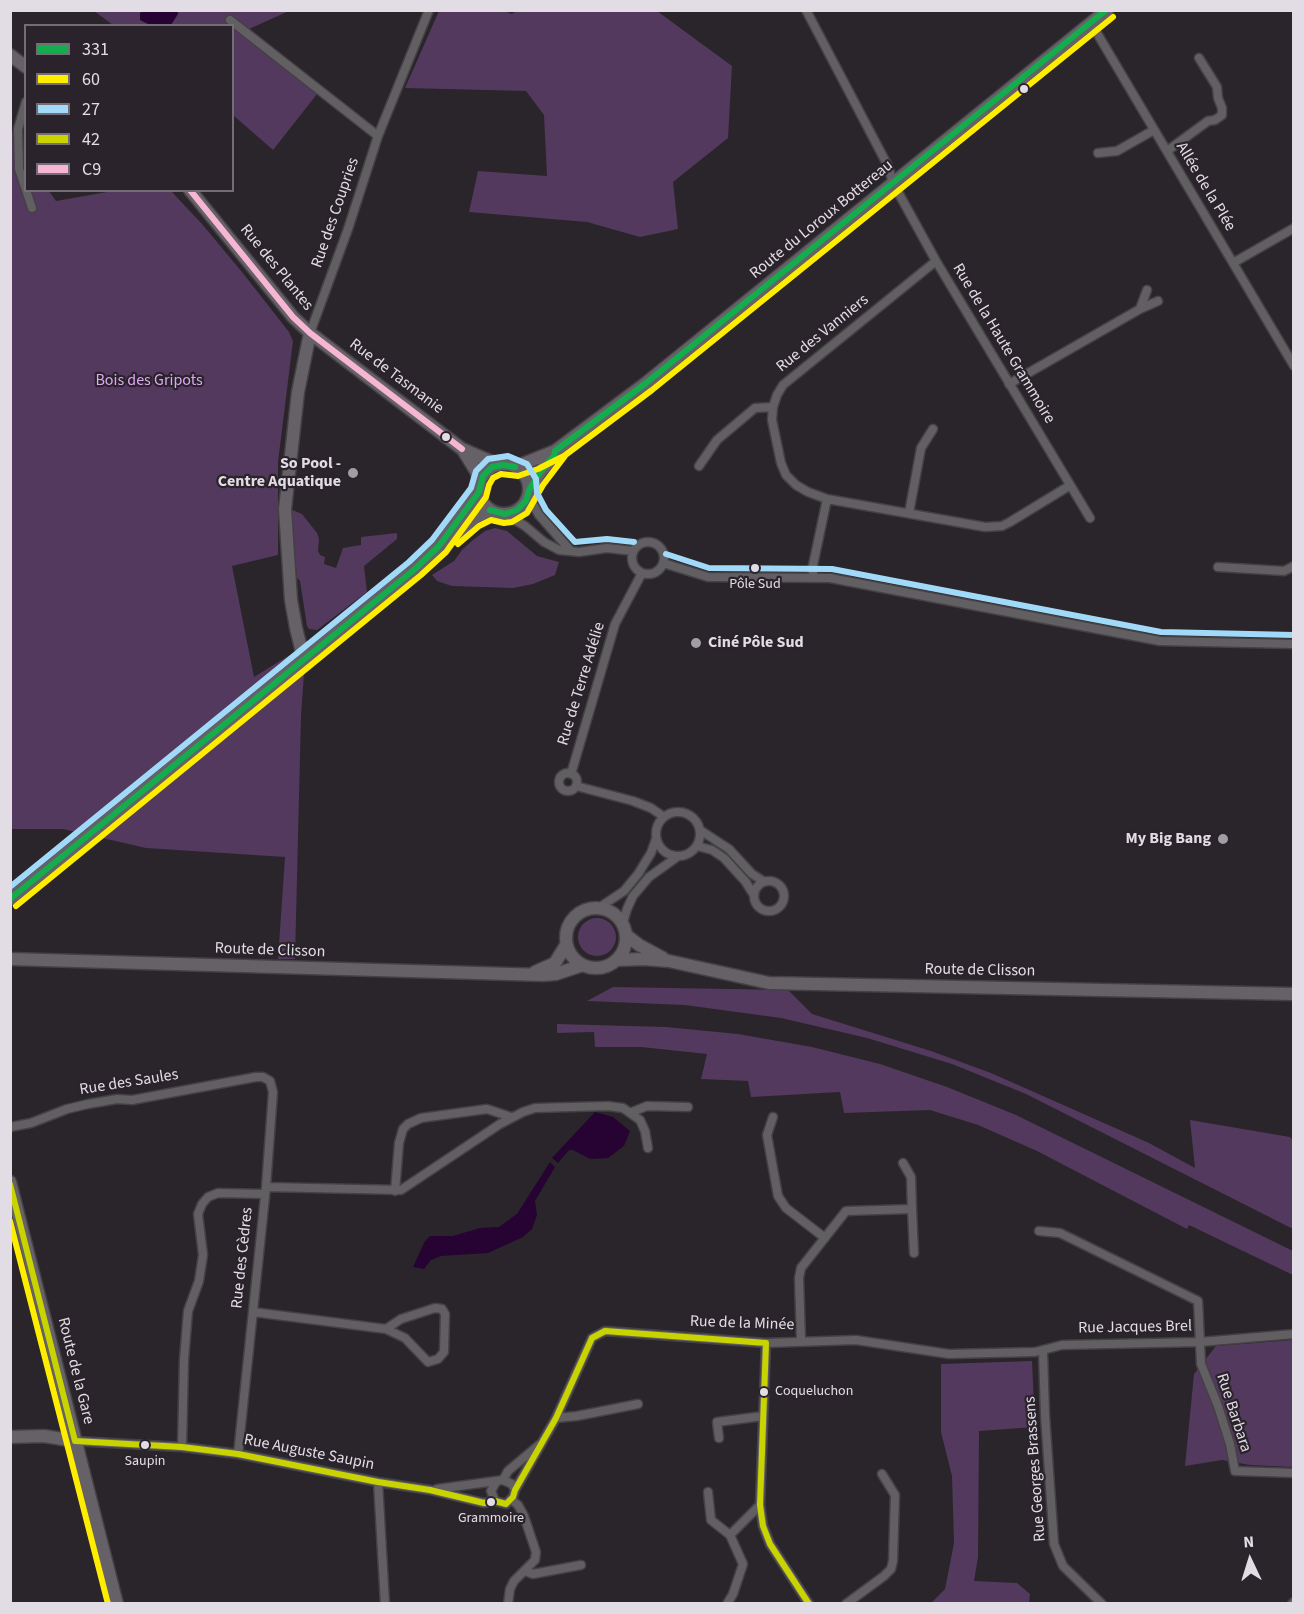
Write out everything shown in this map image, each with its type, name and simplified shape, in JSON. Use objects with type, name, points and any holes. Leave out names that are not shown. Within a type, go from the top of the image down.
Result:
[{"type":"main road","name":"Route du Loroux Bottereau","points":[[515,467],[555,451],[646,383],[1107,10]]},
{"type":"main road","points":[[10,55],[24,66]]},
{"type":"main road","name":"Rue des Plantes","points":[[192,192],[293,317],[310,333],[298,392],[285,509],[291,600],[304,660]]},
{"type":"main road","name":"Rue de Tasmanie","points":[[310,333],[462,449],[499,465]]},
{"type":"main road","name":"Rue de Tasmanie","points":[[462,449],[476,471],[480,487]]},
{"type":"main road","name":"Route du Loroux Bottereau","points":[[528,493],[541,471],[554,456],[555,451]]},
{"type":"main road","points":[[10,900],[415,568],[439,546],[480,487],[487,471],[499,465],[515,467],[525,477],[528,493],[522,506],[505,514],[490,510],[484,505],[480,487]]},
{"type":"main road","points":[[439,546],[445,544],[474,519],[490,510]]},
{"type":"main road","points":[[590,908],[600,908],[616,914],[625,929],[625,946],[616,960],[601,968],[583,965],[571,955],[566,945],[567,930],[573,918],[590,908]]},
{"type":"main road","name":"Route de Clisson","points":[[625,929],[639,945],[669,961]]},
{"type":"main road","name":"Route de Clisson","points":[[528,975],[555,963],[566,945]]},
{"type":"main road","name":"Route de Clisson","points":[[10,959],[528,975],[556,974],[583,965]]},
{"type":"main road","name":"Route de Clisson","points":[[616,960],[669,961],[769,983],[1293,994]]},
{"type":"main road","name":"Route de la Gare","points":[[10,1182],[117,1604]]},
{"type":"main road","points":[[10,1437],[45,1436],[75,1441]]},
{"type":"street","name":"Rue des Coupries","points":[[310,333],[348,229],[378,136],[429,10]]},
{"type":"street","name":"Rue de la Haute Grammoire","points":[[806,10],[888,166],[893,183],[936,261],[1090,518]]},
{"type":"street","points":[[230,20],[378,136]]},
{"type":"street","name":"Allée de la Plée","points":[[1090,23],[1293,366]]},
{"type":"street","points":[[1167,151],[1208,121],[1215,120],[1222,115],[1217,87],[1199,58]]},
{"type":"street","points":[[24,109],[18,129],[19,169],[24,184]]},
{"type":"street","points":[[1098,153],[1117,151],[1154,130]]},
{"type":"street","points":[[27,192],[32,208]]},
{"type":"street","points":[[1233,263],[1293,228]]},
{"type":"street","name":"Rue des Vanniers","points":[[773,407],[783,385],[936,261]]},
{"type":"street","points":[[1140,309],[1147,290]]},
{"type":"street","points":[[1009,384],[1158,301]]},
{"type":"street","points":[[699,466],[717,440],[755,408],[773,407],[772,420],[781,463],[786,475],[796,485],[827,499],[986,527],[1002,526],[1069,486]]},
{"type":"street","points":[[909,513],[921,448],[933,429]]},
{"type":"street","points":[[528,493],[539,515],[570,550]]},
{"type":"street","points":[[814,577],[812,570],[827,499]]},
{"type":"street","points":[[505,514],[525,526],[551,547],[559,550],[579,552],[607,548],[633,551]]},
{"type":"street","points":[[643,543],[654,543],[662,550],[663,563],[655,572],[642,573],[633,565],[633,551],[643,543]]},
{"type":"street","points":[[663,563],[708,578],[830,578],[1160,641],[1293,644]]},
{"type":"street","points":[[1218,567],[1284,571],[1293,566]]},
{"type":"street","name":"Rue de Terre Adélie","points":[[571,774],[615,624],[642,573]]},
{"type":"street","points":[[571,774],[575,777],[576,786],[570,791],[564,790],[560,786],[561,777],[571,774]]},
{"type":"street","points":[[576,786],[633,801],[651,808],[664,817]]},
{"type":"street","points":[[600,908],[624,891],[638,874],[651,853],[657,827],[664,817],[676,812],[688,814],[698,823],[700,830],[697,846],[688,854],[676,857],[649,877],[633,896],[627,909],[625,929]]},
{"type":"street","points":[[697,846],[712,850],[724,858],[745,881],[754,895],[756,904],[763,910],[772,911],[782,903],[784,895],[781,887],[774,881],[763,881],[752,874],[729,849],[700,830]]},
{"type":"street","points":[[656,839],[665,853],[676,857]]},
{"type":"street","points":[[754,895],[756,887],[763,881]]},
{"type":"street","name":"Rue des Saules","points":[[10,1127],[31,1123],[67,1109],[117,1099],[132,1100],[256,1077]]},
{"type":"street","name":"Rue des Cèdres","points":[[238,1454],[265,1190],[272,1086],[268,1079],[256,1077]]},
{"type":"street","points":[[182,1447],[184,1360],[188,1311],[199,1281],[203,1255],[198,1214],[201,1204],[208,1197],[218,1193],[265,1190],[401,1190],[511,1117],[535,1108],[555,1106],[623,1108],[632,1112],[640,1120],[648,1148]]},
{"type":"street","points":[[632,1112],[647,1106],[688,1107]]},
{"type":"street","points":[[395,1191],[399,1143],[403,1129],[408,1124],[421,1118],[487,1109],[511,1117]]},
{"type":"street","points":[[773,1117],[767,1135],[778,1196],[786,1208],[825,1238]]},
{"type":"street","points":[[903,1163],[911,1177],[914,1253]]},
{"type":"street","points":[[801,1341],[800,1272],[846,1211],[912,1209]]},
{"type":"street","points":[[1039,1232],[1060,1233],[1198,1301],[1200,1341]]},
{"type":"street","points":[[253,1312],[386,1329],[405,1338],[428,1362],[438,1359],[444,1352],[445,1314],[442,1309],[435,1308],[401,1319],[386,1329]]},
{"type":"street","name":"Rue de la Minée","points":[[514,1490],[556,1418],[592,1338],[605,1331],[766,1343],[856,1340],[949,1354],[979,1354]]},
{"type":"street","name":"Rue Jacques Brel","points":[[979,1354],[1043,1352],[1062,1345],[1200,1341],[1293,1334]]},
{"type":"street","name":"Rue Barbara","points":[[1200,1341],[1201,1364],[1218,1406],[1230,1444],[1235,1471],[1293,1473]]},
{"type":"street","points":[[766,1343],[760,1505],[763,1526],[770,1544],[810,1604]]},
{"type":"street","name":"Rue Georges Brassens","points":[[1043,1352],[1054,1544],[1063,1566],[1102,1604]]},
{"type":"street","points":[[556,1418],[638,1404]]},
{"type":"street","points":[[719,1438],[717,1422],[763,1416]]},
{"type":"street","name":"Rue Auguste Saupin","points":[[75,1441],[182,1447],[238,1454],[430,1490],[484,1503],[495,1502]]},
{"type":"street","name":"Rue de la Minée","points":[[499,1481],[544,1441]]},
{"type":"street","points":[[846,1604],[891,1569],[895,1495],[882,1474]]},
{"type":"street","points":[[499,1481],[512,1484],[514,1490],[512,1500],[506,1504],[495,1502],[490,1491],[499,1481]]},
{"type":"street","name":"Rue Auguste Saupin","points":[[430,1490],[499,1481]]},
{"type":"street","points":[[378,1482],[386,1604]]},
{"type":"street","points":[[708,1492],[711,1520],[730,1535],[743,1564],[733,1594],[726,1604]]},
{"type":"street","points":[[508,1604],[510,1589],[514,1581],[536,1560],[536,1552],[524,1516],[512,1500]]},
{"type":"street","points":[[730,1535],[760,1505]]},
{"type":"street","points":[[525,1571],[532,1574],[581,1565]]},
{"type":"green space","points":[[501,10],[512,14],[518,10],[657,11],[732,66],[728,138],[673,182],[678,229],[640,237],[587,222],[469,212],[478,171],[547,176],[544,115],[526,91],[405,88],[439,11]]},
{"type":"green space","points":[[94,11],[289,11],[249,29],[321,89],[273,150],[234,116],[234,24],[112,24]]},
{"type":"green space","name":"Bois des Gripots","points":[[11,132],[16,133],[24,148],[24,192],[50,192],[56,201],[107,192],[172,192],[242,272],[289,332],[293,341],[278,462],[278,555],[232,566],[254,677],[306,645],[301,716],[295,959],[278,959],[285,857],[146,848],[63,829],[11,829]]},
{"type":"green space","points":[[290,509],[302,514],[317,533],[318,551],[325,557],[324,564],[336,568],[343,548],[361,545],[361,537],[397,533],[397,539],[364,566],[367,592],[317,630],[309,629],[307,626],[300,581],[297,578]]},
{"type":"green space","points":[[495,528],[507,531],[537,556],[559,562],[555,575],[533,584],[513,588],[452,586],[437,581],[432,575],[454,561],[462,550],[485,531]]},
{"type":"green space","points":[[597,918],[610,924],[616,937],[610,950],[597,956],[584,950],[578,937],[584,924]]},
{"type":"green space","points":[[613,987],[788,990],[812,1014],[931,1051],[991,1073],[1149,1143],[1195,1168],[1190,1120],[1290,1137],[1294,1142],[1293,1229],[1026,1094],[952,1064],[867,1038],[781,1018],[685,1005],[587,1001]]},
{"type":"green space","points":[[557,1024],[666,1027],[738,1034],[812,1047],[880,1064],[947,1087],[1016,1115],[1293,1251],[1293,1275],[1189,1225],[1187,1229],[1037,1151],[978,1125],[930,1110],[844,1113],[840,1092],[751,1097],[748,1081],[701,1079],[707,1054],[641,1047],[595,1047],[594,1032],[557,1033]]},
{"type":"green space","points":[[1293,1340],[1293,1467],[1250,1465],[1222,1460],[1185,1466],[1194,1374],[1216,1346]]},
{"type":"green space","points":[[1032,1361],[1035,1427],[979,1431],[978,1557],[974,1581],[1017,1583],[1030,1594],[1029,1603],[931,1603],[945,1589],[954,1543],[952,1476],[941,1432],[941,1364]]},
{"type":"shaded area","points":[[144,10],[178,11],[172,24],[148,24],[140,20],[140,13]]},
{"type":"shaded area","points":[[595,1112],[613,1117],[630,1131],[624,1146],[608,1158],[590,1159],[569,1150],[558,1163],[552,1158]]},
{"type":"shaded area","points":[[550,1162],[555,1167],[535,1201],[537,1215],[532,1229],[523,1237],[488,1253],[441,1256],[431,1260],[424,1269],[413,1267],[425,1241],[430,1236],[453,1236],[480,1228],[499,1227],[517,1214]]},
{"type":"transit line","name":"331","points":[[490,510],[505,514],[517,510],[526,501],[529,490],[554,456],[555,451],[646,383],[1106,10]]},
{"type":"transit line","name":"60","points":[[16,906],[421,575],[446,552],[486,497],[493,478],[501,474],[518,476],[564,456],[652,390],[1113,17]]},
{"type":"transit line","name":"C9","points":[[192,192],[293,317],[310,333],[462,449]]},
{"type":"transit line","name":"27","points":[[10,887],[409,562],[432,540],[471,488],[476,471],[488,459],[508,456],[527,464],[536,479],[537,493],[546,510],[575,542],[607,539],[634,542]]},
{"type":"transit line","name":"60","points":[[458,544],[479,526],[491,520],[512,522],[527,513],[543,485],[565,456]]},
{"type":"transit line","name":"331","points":[[479,492],[483,476],[492,467],[503,465],[515,467]]},
{"type":"transit line","name":"331","points":[[10,899],[415,569],[439,546],[479,492]]},
{"type":"transit line","name":"27","points":[[666,554],[709,568],[832,569],[1161,632],[1294,635]]},
{"type":"transit line","name":"42","points":[[10,1184],[75,1441]]},
{"type":"transit line","name":"60","points":[[10,1221],[108,1604]]},
{"type":"transit line","name":"42","points":[[75,1441],[182,1447],[238,1454],[430,1490],[484,1503],[495,1501],[506,1504],[513,1497],[556,1418],[592,1338],[605,1331],[766,1343]]},
{"type":"transit line","name":"42","points":[[766,1343],[760,1505],[763,1526],[770,1544],[809,1604]]},
{"type":"place","name":"So Pool - Centre Aquatique","points":[[353,473]]},
{"type":"place","name":"Pôle Sud","points":[[755,568]]},
{"type":"place","name":"Ciné Pôle Sud","points":[[696,643]]},
{"type":"place","name":"My Big Bang","points":[[1223,839]]},
{"type":"place","name":"Coqueluchon","points":[[764,1392]]},
{"type":"place","name":"Saupin","points":[[145,1445]]},
{"type":"place","name":"Grammoire","points":[[491,1502]]}]
